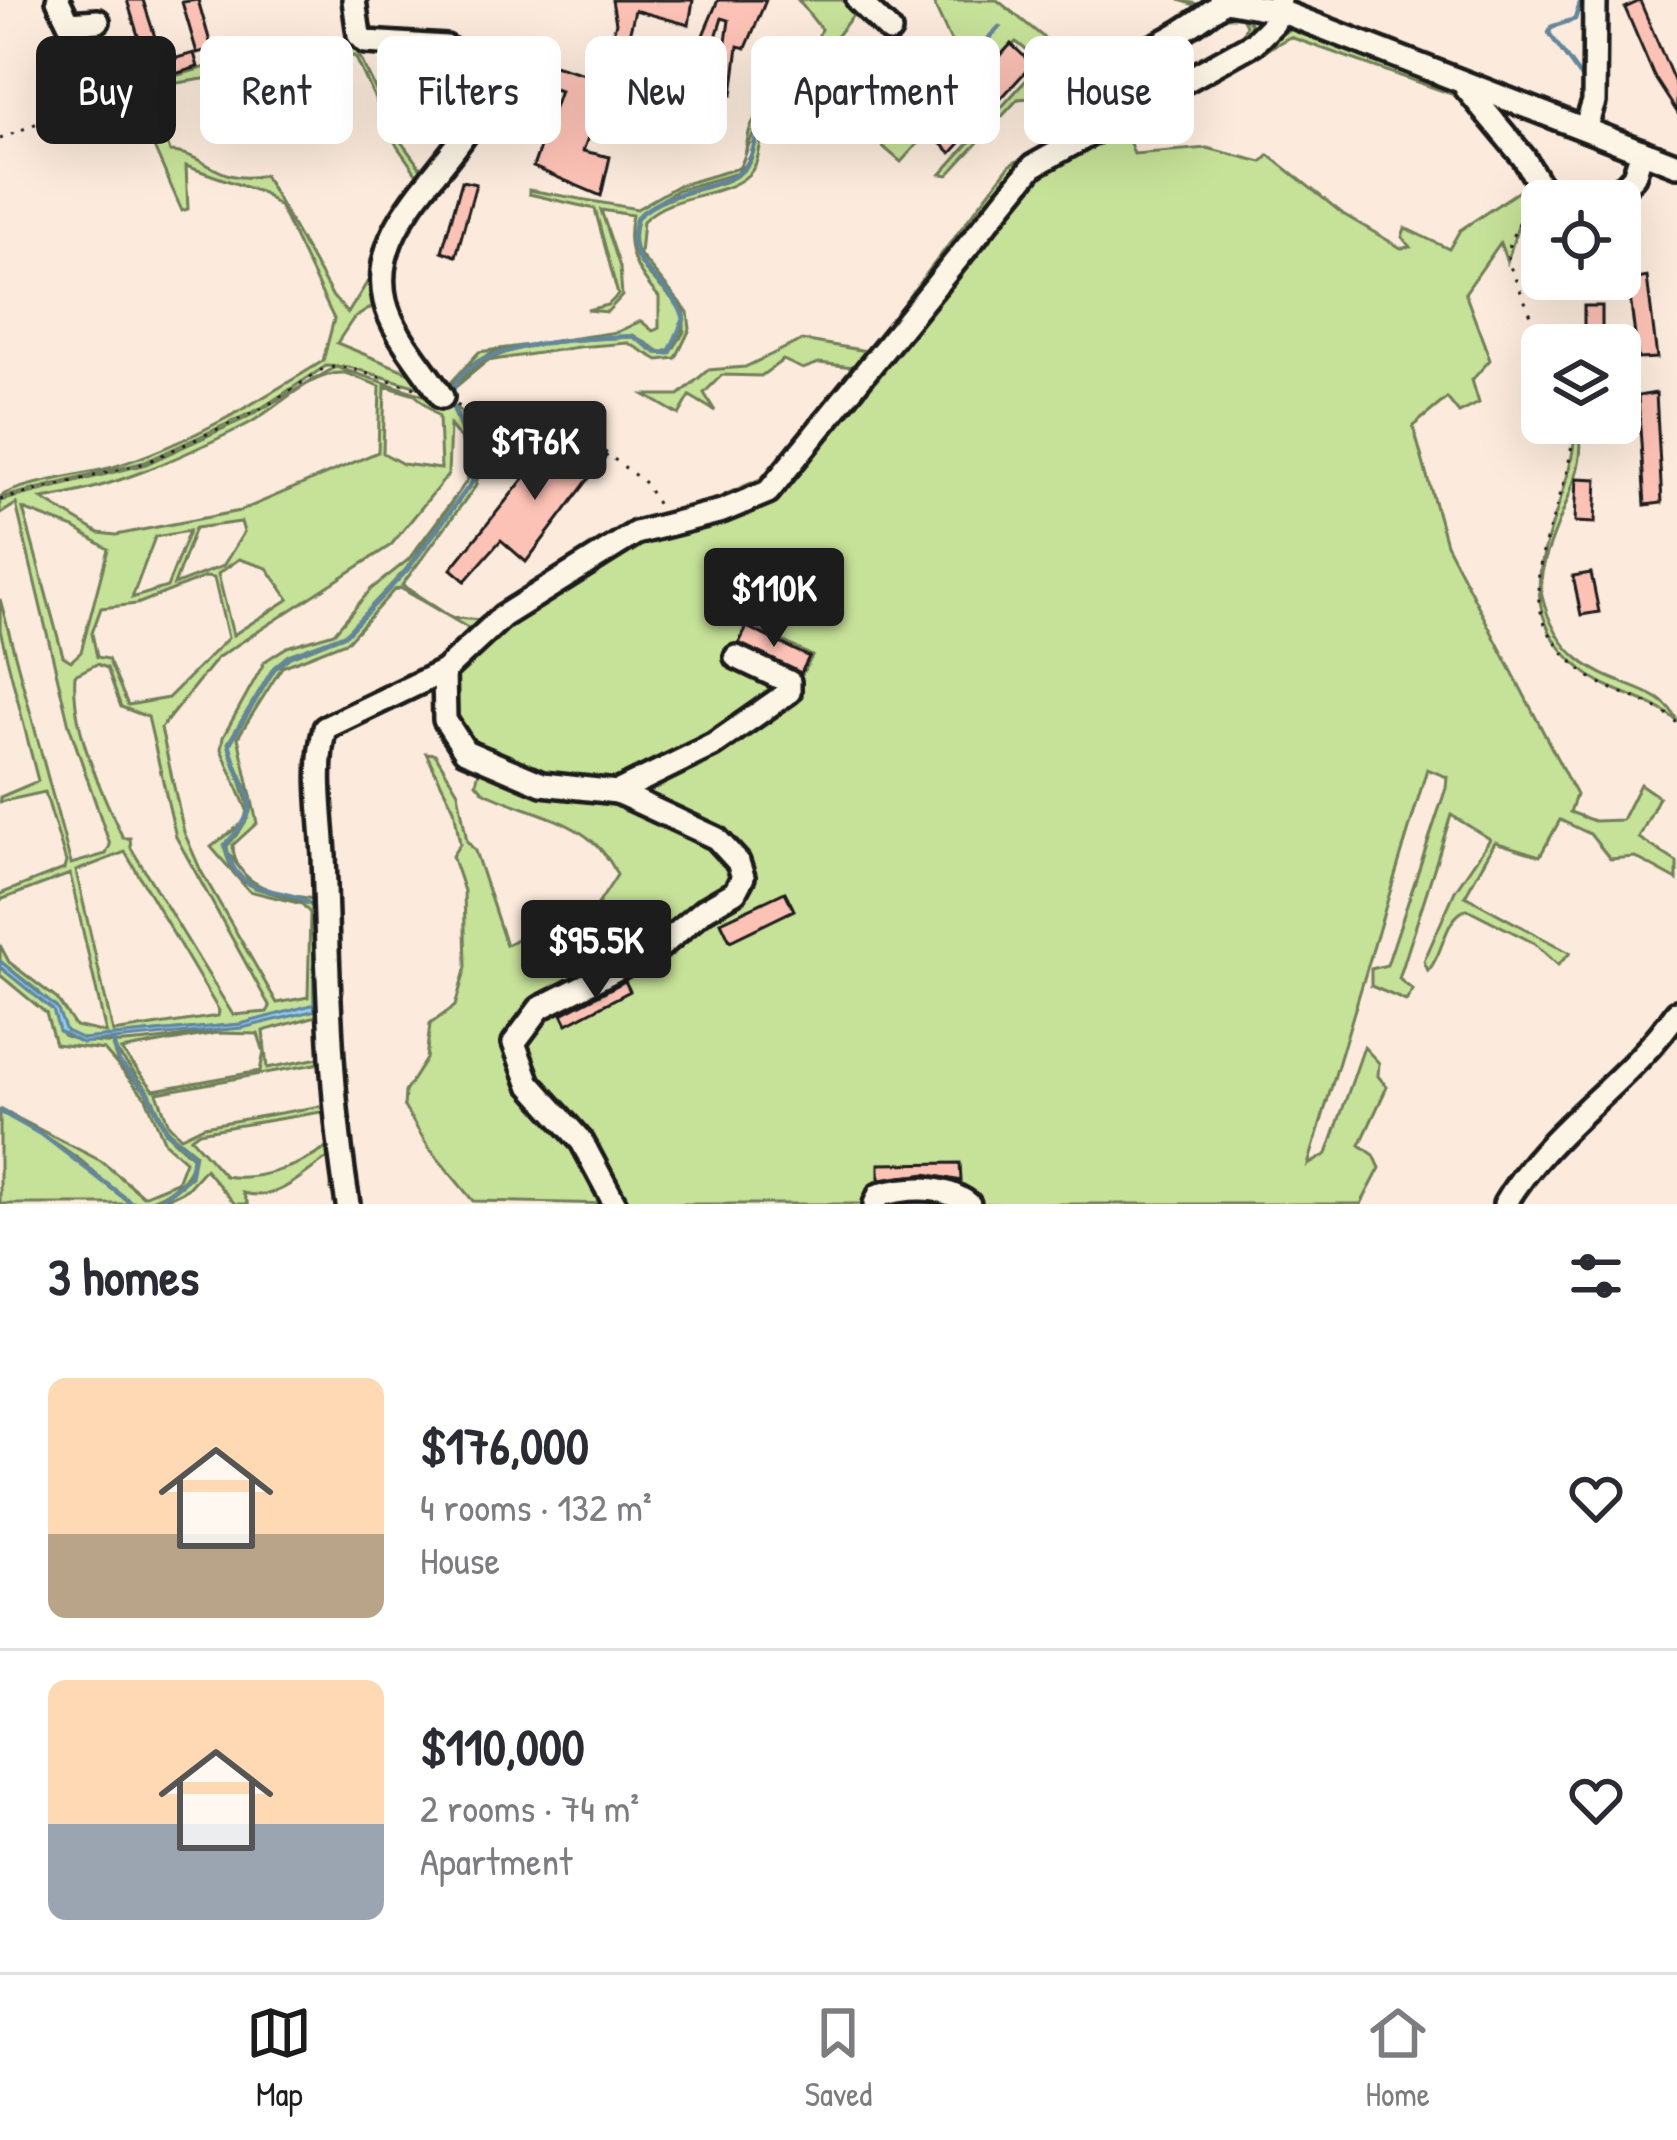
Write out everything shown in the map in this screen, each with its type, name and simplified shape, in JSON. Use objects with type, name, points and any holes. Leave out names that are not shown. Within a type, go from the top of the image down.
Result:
[{"type":"street","points":[[58,0],[69,23],[98,21]]},
{"type":"street","points":[[353,0],[359,35],[366,43],[446,47],[484,76],[476,113],[407,210],[384,257],[385,300],[395,328],[442,398]]},
{"type":"street","points":[[858,0],[890,31]]},
{"type":"street","points":[[1168,36],[1204,18],[1222,0],[1280,5],[1462,83],[1677,165]]},
{"type":"street","points":[[1585,128],[1594,102],[1594,0]]},
{"type":"street","points":[[348,1204],[331,1008],[321,742],[325,728],[444,671],[503,616],[636,533],[722,511],[768,492],[1033,166],[1253,43],[1280,5]]},
{"type":"street","points":[[1462,83],[1537,180]]},
{"type":"street","points":[[1630,180],[1642,152]]},
{"type":"street","points":[[617,792],[713,745],[789,692],[790,682],[736,657]]},
{"type":"street","points":[[444,671],[445,720],[465,751],[542,784],[617,792],[716,838],[738,862],[743,877],[736,892],[704,910],[660,947],[540,1009],[514,1043],[529,1083],[582,1142],[615,1204]]},
{"type":"street","points":[[1507,1203],[1544,1146],[1651,1046],[1677,1012]]},
{"type":"street","points":[[874,1204],[880,1195],[902,1189],[953,1192],[969,1204]]},
{"type":"path","points":[[0,139],[36,124]]},
{"type":"path","points":[[1534,175],[1508,262],[1535,324]]},
{"type":"path","points":[[0,500],[73,486],[146,463],[263,407],[326,367],[349,368],[442,398],[511,439],[558,476],[588,439],[645,483],[664,524]]},
{"type":"path","points":[[1571,444],[1565,493],[1536,567],[1539,607],[1552,637],[1580,670],[1604,687],[1656,707],[1677,724]]},
{"type":"green space","points":[[798,0],[846,0],[858,9],[837,36],[818,36],[821,29]]},
{"type":"green space","points":[[932,0],[997,0],[1042,36],[1024,36],[1024,48],[1016,42],[1000,58],[1000,36],[992,36],[1001,26],[991,36],[948,36]]},
{"type":"green space","points":[[1179,0],[1211,7],[1175,30],[1155,36],[1205,8]]},
{"type":"green space","points":[[1240,12],[1251,24],[1244,41],[1194,68],[1242,36],[1246,25],[1242,17],[1226,17],[1189,36],[1179,36],[1220,16]]},
{"type":"green space","points":[[1291,29],[1463,90],[1532,180],[1525,180],[1508,149],[1460,97],[1290,37],[1194,89],[1194,82]]},
{"type":"green space","points":[[353,48],[377,48],[377,55],[359,55],[377,93],[377,103]]},
{"type":"green space","points":[[200,69],[200,80],[176,83],[176,76]]},
{"type":"green space","points":[[1024,82],[1024,98],[1000,119],[1000,109]]},
{"type":"green space","points":[[153,144],[168,144],[170,152],[223,173],[264,175],[333,297],[348,313],[378,265],[388,320],[427,374],[428,390],[349,367],[326,366],[263,407],[145,462],[0,498],[17,489],[113,467],[169,446],[323,361],[334,319],[280,207],[263,193],[186,166],[188,209],[182,211]],"holes":[[[375,305],[424,379],[337,343],[353,319]]]},
{"type":"green space","points":[[403,144],[427,177],[423,183],[397,146]]},
{"type":"green space","points":[[756,144],[761,144],[753,168],[737,183],[669,205],[643,221],[640,255],[688,312],[690,329],[676,358],[658,360],[628,343],[578,347],[487,361],[453,389],[488,360],[535,345],[633,337],[656,353],[670,354],[684,332],[684,311],[640,258],[635,246],[638,217],[666,200],[734,178],[752,157]]},
{"type":"green space","points":[[880,144],[917,144],[901,162]]},
{"type":"green space","points":[[968,144],[977,144],[948,175],[941,174]]},
{"type":"green space","points":[[1056,144],[1025,168],[788,463],[762,487],[730,504],[726,494],[765,477],[853,367],[819,363],[803,369],[783,360],[761,376],[722,375],[704,393],[715,411],[690,396],[679,415],[645,395],[679,395],[708,370],[745,367],[802,340],[867,351],[1010,165]]},
{"type":"green space","points":[[1080,144],[1130,144],[1134,154],[1207,148],[1262,162],[1269,155],[1343,214],[1401,248],[1410,247],[1402,237],[1405,228],[1449,249],[1460,230],[1521,190],[1521,216],[1507,262],[1500,243],[1465,293],[1490,360],[1472,380],[1479,403],[1459,413],[1447,398],[1413,426],[1446,544],[1576,795],[1570,812],[1594,821],[1622,820],[1640,784],[1659,797],[1639,838],[1677,862],[1677,880],[1635,857],[1610,859],[1590,834],[1560,820],[1540,856],[1495,842],[1465,896],[1570,953],[1558,965],[1534,943],[1467,909],[1453,920],[1428,971],[1424,961],[1455,891],[1490,839],[1451,815],[1399,979],[1413,990],[1406,1001],[1371,986],[1371,969],[1387,965],[1446,788],[1447,777],[1427,769],[1308,1165],[1327,1154],[1364,1047],[1379,1063],[1378,1076],[1387,1087],[1360,1145],[1374,1155],[1380,1168],[1361,1204],[973,1204],[951,1192],[915,1187],[878,1193],[872,1204],[617,1204],[584,1141],[531,1082],[517,1043],[541,1010],[661,948],[705,912],[737,894],[746,877],[740,861],[717,837],[621,791],[703,753],[729,738],[787,692],[681,762],[635,784],[600,790],[523,775],[474,751],[447,720],[446,674],[534,599],[596,558],[647,532],[767,499],[803,464],[1040,166]],"holes":[[[746,623],[812,656],[787,692],[788,683],[735,657]]]},
{"type":"green space","points":[[741,164],[738,173],[677,190],[637,216],[636,256],[684,320],[674,346],[662,353],[633,335],[492,353],[466,367],[451,388],[451,399],[447,387],[479,352],[617,332],[641,321],[653,331],[659,328],[659,297],[638,269],[631,249],[632,215],[601,210],[620,267],[622,296],[607,312],[587,310],[608,305],[618,295],[595,209],[529,194],[529,190],[637,209],[677,186]]},
{"type":"green space","points":[[336,367],[451,404],[467,448],[450,425],[448,475],[391,545],[217,658],[161,728],[184,832],[201,871],[277,1003],[308,997],[310,913],[302,904],[249,891],[211,847],[244,822],[247,810],[221,749],[223,737],[265,661],[287,647],[334,633],[371,589],[408,560],[463,486],[406,569],[345,634],[288,655],[274,667],[228,743],[250,810],[247,822],[224,845],[230,864],[248,884],[313,907],[314,1005],[241,1024],[83,1039],[66,1031],[38,991],[0,961],[0,945],[9,962],[57,999],[75,1026],[106,1033],[70,874],[0,900],[0,894],[64,869],[66,862],[45,792],[0,802],[0,797],[38,781],[0,630],[0,599],[71,864],[106,854],[110,845],[69,725],[16,504],[0,514],[0,501],[146,464],[242,420]],"holes":[[[345,373],[380,386],[378,452],[240,511],[116,535],[99,533],[42,499],[95,488],[172,460],[246,425],[319,378]],[[385,386],[415,395],[439,417],[441,469],[403,464],[383,453]],[[23,509],[74,528],[108,549],[81,652],[71,661],[63,656]],[[241,522],[244,532],[223,566],[174,585],[195,528]],[[189,531],[167,587],[132,598],[155,537]],[[239,559],[267,568],[289,599],[233,635],[218,574]],[[205,577],[214,578],[228,638],[168,698],[128,705],[108,659],[97,657],[92,633],[101,608],[137,604]],[[97,664],[107,668],[121,707],[148,717],[176,837],[270,1007],[267,1012],[233,1015],[131,848],[130,838],[123,838],[89,759],[78,716],[75,675]],[[125,852],[218,1016],[113,1032],[76,871]]]},
{"type":"green space","points":[[453,405],[476,442],[479,465],[475,487],[402,585],[452,618],[485,620],[455,653],[468,628],[400,588],[348,641],[282,667],[238,737],[257,823],[233,845],[241,870],[227,846],[241,830],[251,806],[230,744],[275,669],[290,657],[346,635],[408,570],[473,482],[477,459]]},
{"type":"green space","points":[[1573,444],[1581,444],[1573,485],[1541,578],[1554,629],[1591,668],[1651,695],[1667,705],[1677,721],[1581,669],[1555,640],[1542,611],[1539,582],[1544,552]]},
{"type":"green space","points":[[426,753],[435,754],[458,792],[467,841],[475,851],[506,945],[531,931],[589,918],[617,875],[593,841],[577,830],[483,791],[476,783],[481,763],[596,790],[715,840],[741,877],[678,930],[539,1007],[512,1042],[612,1204],[473,1201],[429,1148],[404,1107],[405,1092],[426,1059],[430,1024],[455,1006],[466,967],[464,891],[452,856],[460,844],[454,809]]},
{"type":"green space","points":[[243,873],[264,888],[321,900],[339,1181],[331,1188],[333,1163],[328,1158],[278,1191],[243,1193],[248,1204],[235,1204],[205,1169],[187,1189],[157,1204],[191,1177],[195,1153],[168,1131],[149,1091],[112,1046],[118,1063],[147,1093],[166,1133],[193,1158],[186,1175],[162,1195],[132,1202],[71,1153],[0,1109],[101,1161],[143,1196],[177,1182],[185,1161],[165,1143],[146,1098],[104,1050],[55,1044],[46,1013],[0,975],[0,967],[53,1010],[63,1035],[88,1042],[154,1040],[325,1007],[316,1004],[314,996],[315,906],[255,888]],"holes":[[[320,1015],[324,1057],[267,1068],[263,1031]],[[216,1033],[258,1034],[264,1052],[260,1071],[154,1090],[121,1050]],[[326,1062],[327,1105],[204,1126],[181,1137],[169,1125],[157,1093]],[[321,1112],[329,1114],[332,1143],[282,1170],[225,1176],[191,1138],[199,1132]]]},
{"type":"green space","points":[[0,1112],[44,1136],[131,1204],[0,1204]]},
{"type":"water","points":[[0,961],[57,1008],[66,1031],[83,1039],[241,1024],[315,1004],[325,1008],[242,1028],[82,1043],[59,1031],[53,1010],[0,967]]},
{"type":"building","points":[[127,0],[143,0],[155,36],[138,36]]},
{"type":"building","points":[[198,0],[208,36],[200,36],[200,52],[197,53],[182,2]]},
{"type":"building","points":[[612,0],[693,0],[689,25],[635,10],[629,36],[612,36],[616,23]]},
{"type":"building","points":[[718,0],[766,0],[746,48],[738,46],[732,95],[727,94],[729,20],[722,18],[716,36],[703,36]]},
{"type":"building","points":[[1640,1],[1677,88],[1677,112],[1655,78],[1625,8]]},
{"type":"building","points":[[1011,44],[1024,56],[1024,73],[1000,99],[1000,56]]},
{"type":"building","points":[[194,53],[198,67],[176,74],[176,58]]},
{"type":"building","points":[[561,67],[585,74],[583,151],[610,157],[601,196],[533,167],[541,144],[561,144]]},
{"type":"building","points":[[462,181],[476,184],[456,256],[442,251]]},
{"type":"building","points":[[1647,277],[1657,358],[1641,359],[1641,324],[1634,324],[1630,300],[1641,300],[1641,278]]},
{"type":"building","points":[[1584,306],[1602,306],[1602,324],[1584,324]]},
{"type":"building","points":[[1656,393],[1662,503],[1645,505],[1641,443],[1641,396]]},
{"type":"building","points":[[562,431],[606,456],[526,562],[501,540],[465,581],[451,569]]},
{"type":"building","points":[[1577,478],[1597,479],[1595,523],[1575,522]]},
{"type":"building","points":[[1591,573],[1599,612],[1581,615],[1573,576]]},
{"type":"building","points":[[747,627],[809,657],[801,673],[739,643]]},
{"type":"building","points":[[785,892],[794,910],[730,941],[721,922]]},
{"type":"building","points":[[625,981],[630,991],[567,1024],[562,1014]]},
{"type":"building","points":[[960,1163],[961,1181],[926,1174],[879,1180],[879,1164]]},
{"type":"waterway","points":[[1581,0],[1575,19],[1551,27],[1549,33],[1585,83]]},
{"type":"waterway","points":[[452,400],[458,380],[474,365],[526,347],[633,336],[656,352],[669,353],[684,319],[669,293],[640,261],[633,235],[637,217],[665,199],[742,170],[771,112],[865,123],[893,139],[999,27]]},
{"type":"waterway","points":[[315,1007],[314,907],[251,884],[231,864],[225,845],[250,806],[229,744],[274,668],[289,656],[346,634],[407,570],[472,482],[476,460],[452,405]]},
{"type":"waterway","points":[[113,1042],[119,1062],[148,1092],[167,1132],[193,1154],[190,1176],[155,1204]]},
{"type":"waterway","points":[[0,1111],[44,1136],[133,1204]]}]
